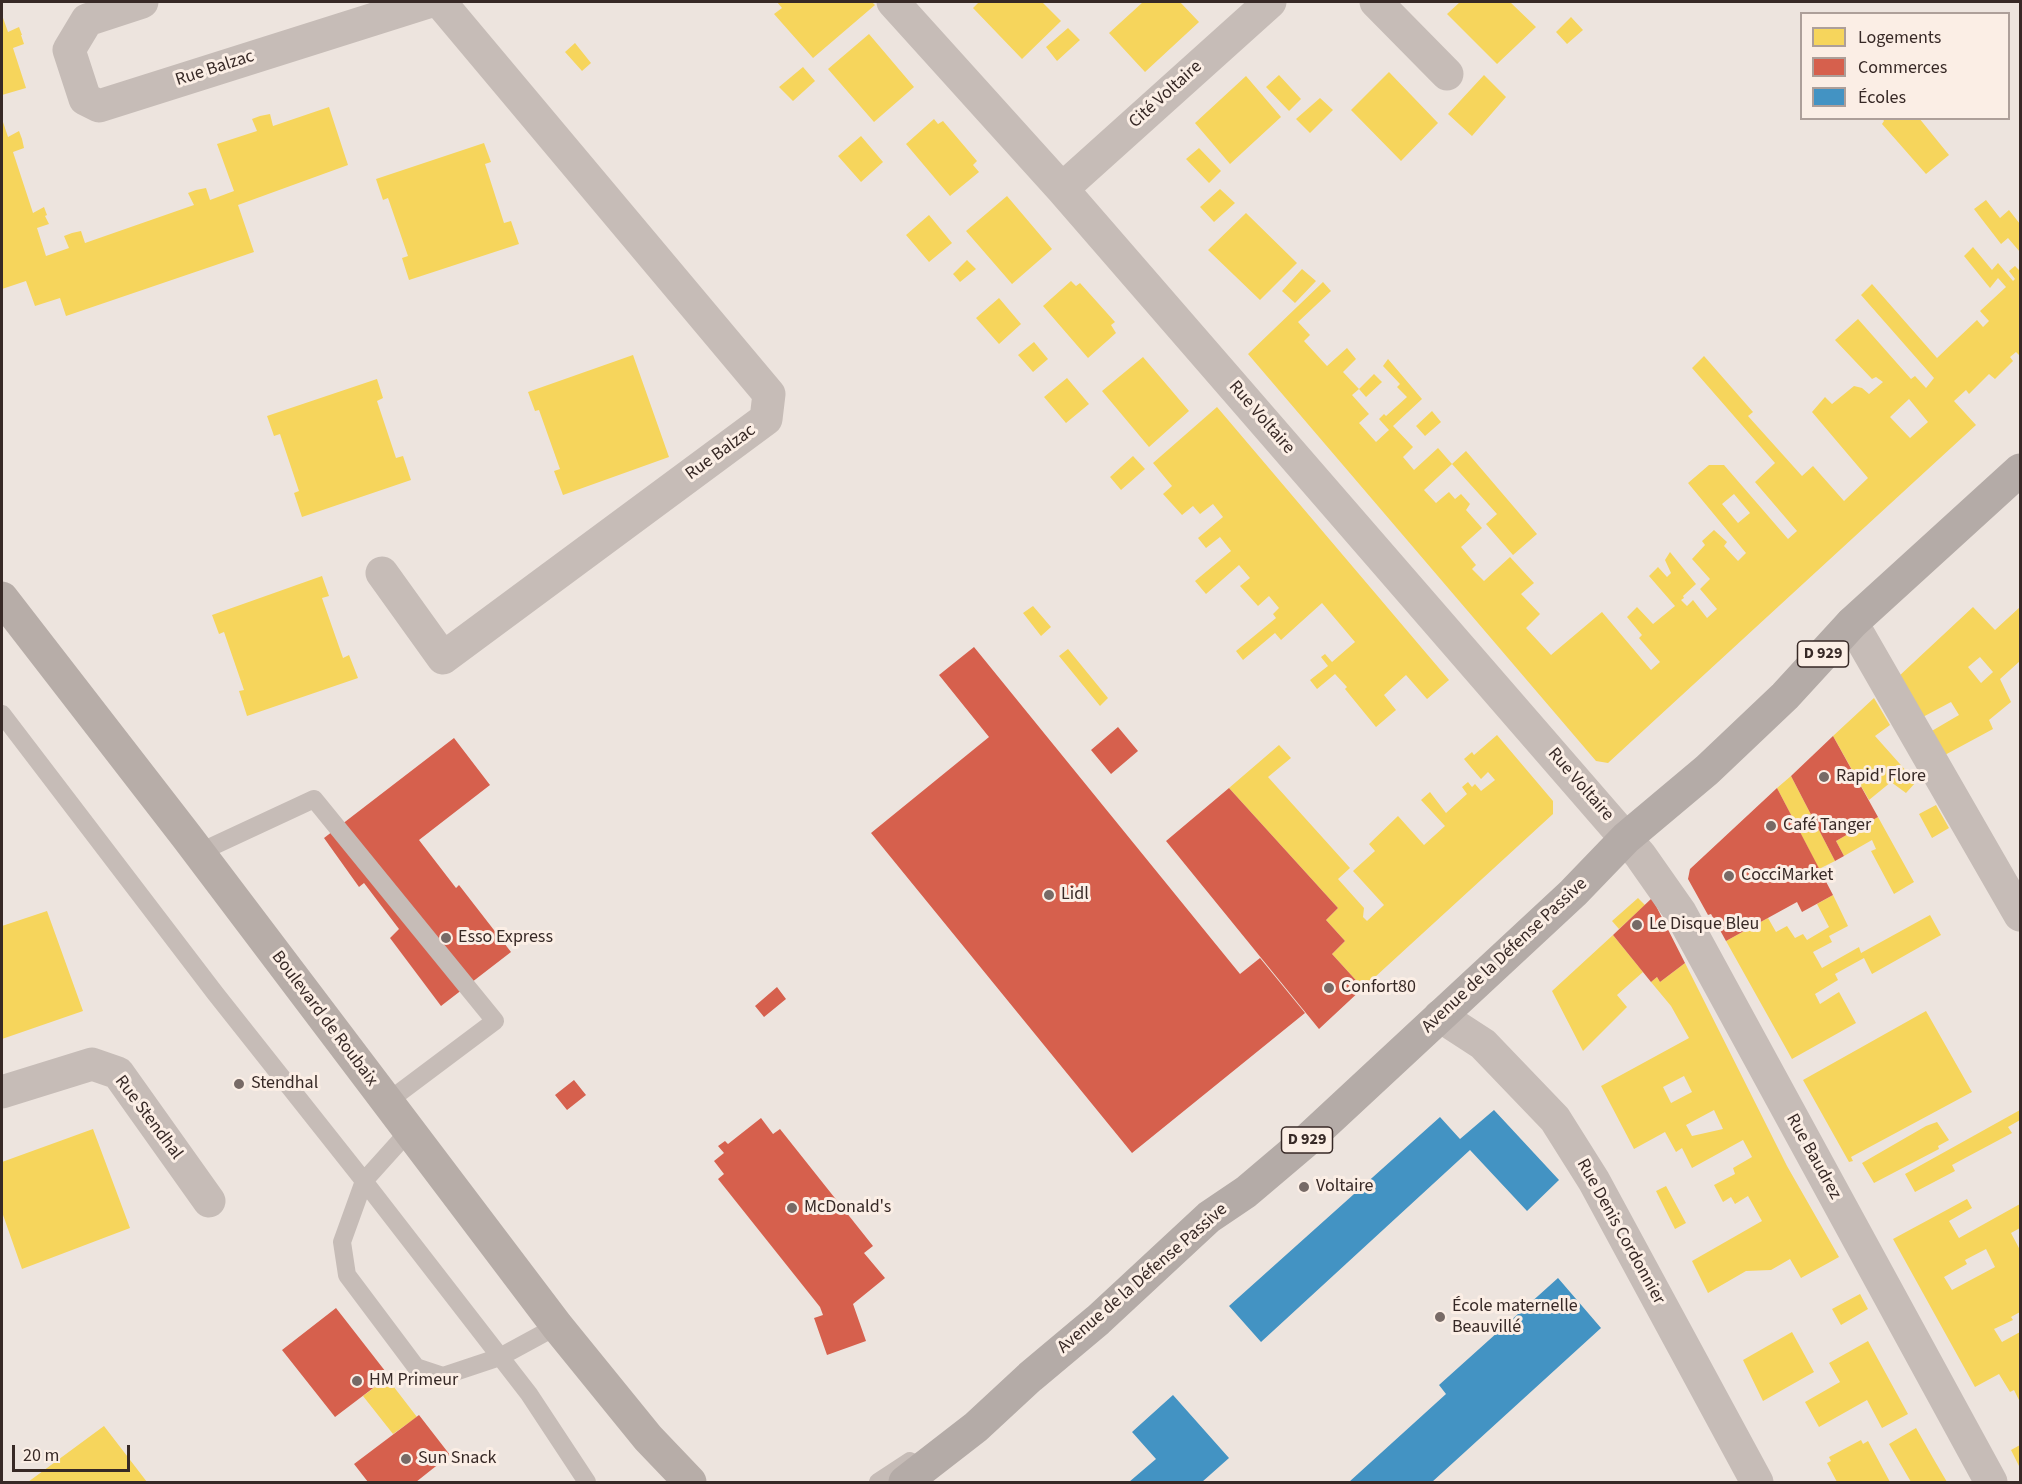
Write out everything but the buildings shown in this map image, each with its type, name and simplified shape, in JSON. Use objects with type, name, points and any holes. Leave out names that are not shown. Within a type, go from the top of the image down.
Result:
[{"type":"main road","name":"Avenue de la Défense Passive","points":[[905,1482],[976,1427],[1030,1377],[1098,1320],[1209,1217],[1246,1192],[1305,1142],[1573,893],[1626,838],[1707,770],[1785,696],[1852,623],[2020,470]]},
{"type":"main road","name":"Boulevard de Roubaix","points":[[2,598],[557,1326],[648,1438],[690,1482]]},
{"type":"main road","name":"Avenue de la Défense Passive","points":[[936,1482],[976,1427]]},
{"type":"main road","name":"Boulevard de Roubaix","points":[[648,1438],[663,1482]]},
{"type":"street","name":"Rue Balzac","points":[[142,2],[84,11],[69,50],[85,99],[99,106],[428,2]]},
{"type":"street","name":"Rue Balzac","points":[[382,573],[442,658],[766,419],[769,394],[440,2]]},
{"type":"street","name":"Rue Voltaire","points":[[893,2],[1062,189],[1626,838]]},
{"type":"street","name":"Cité Voltaire","points":[[1062,189],[1270,2]]},
{"type":"street","points":[[1376,2],[1447,75]]},
{"type":"street","points":[[1852,623],[2020,915]]},
{"type":"street","name":"Rue Baudrez","points":[[1626,838],[1680,912],[1991,1482]]},
{"type":"street","name":"Rue Denis Cordonnier","points":[[1440,1016],[1483,1044],[1555,1119],[1594,1182],[1757,1482]]},
{"type":"street","name":"Rue Stendhal","points":[[2,1092],[92,1064],[118,1073],[209,1201]]},
{"type":"lane","points":[[2,714],[215,993],[529,1394],[587,1482]]},
{"type":"lane","points":[[198,853],[314,799],[495,1021],[387,1102]]},
{"type":"lane","points":[[409,1131],[364,1181],[342,1242],[347,1275],[416,1367],[443,1376],[500,1357],[557,1326]]},
{"type":"lane","name":"Avenue de la Défense Passive","points":[[878,1482],[911,1460],[976,1427]]},
{"type":"place","name":"Rapid' Flore","points":[[1824,777]]},
{"type":"place","name":"Café Tanger","points":[[1771,826]]},
{"type":"place","name":"CocciMarket","points":[[1729,876]]},
{"type":"place","name":"Lidl","points":[[1049,895]]},
{"type":"place","name":"Le Disque Bleu","points":[[1637,925]]},
{"type":"place","name":"Esso Express","points":[[446,938]]},
{"type":"place","name":"Confort80","points":[[1329,988]]},
{"type":"place","name":"Stendhal","points":[[239,1084]]},
{"type":"place","name":"Voltaire","points":[[1304,1187]]},
{"type":"place","name":"McDonald's","points":[[792,1208]]},
{"type":"place","name":"École maternelle Beauvillé","points":[[1440,1317]]},
{"type":"place","name":"HM Primeur","points":[[357,1381]]},
{"type":"place","name":"Sun Snack","points":[[406,1459]]}]
